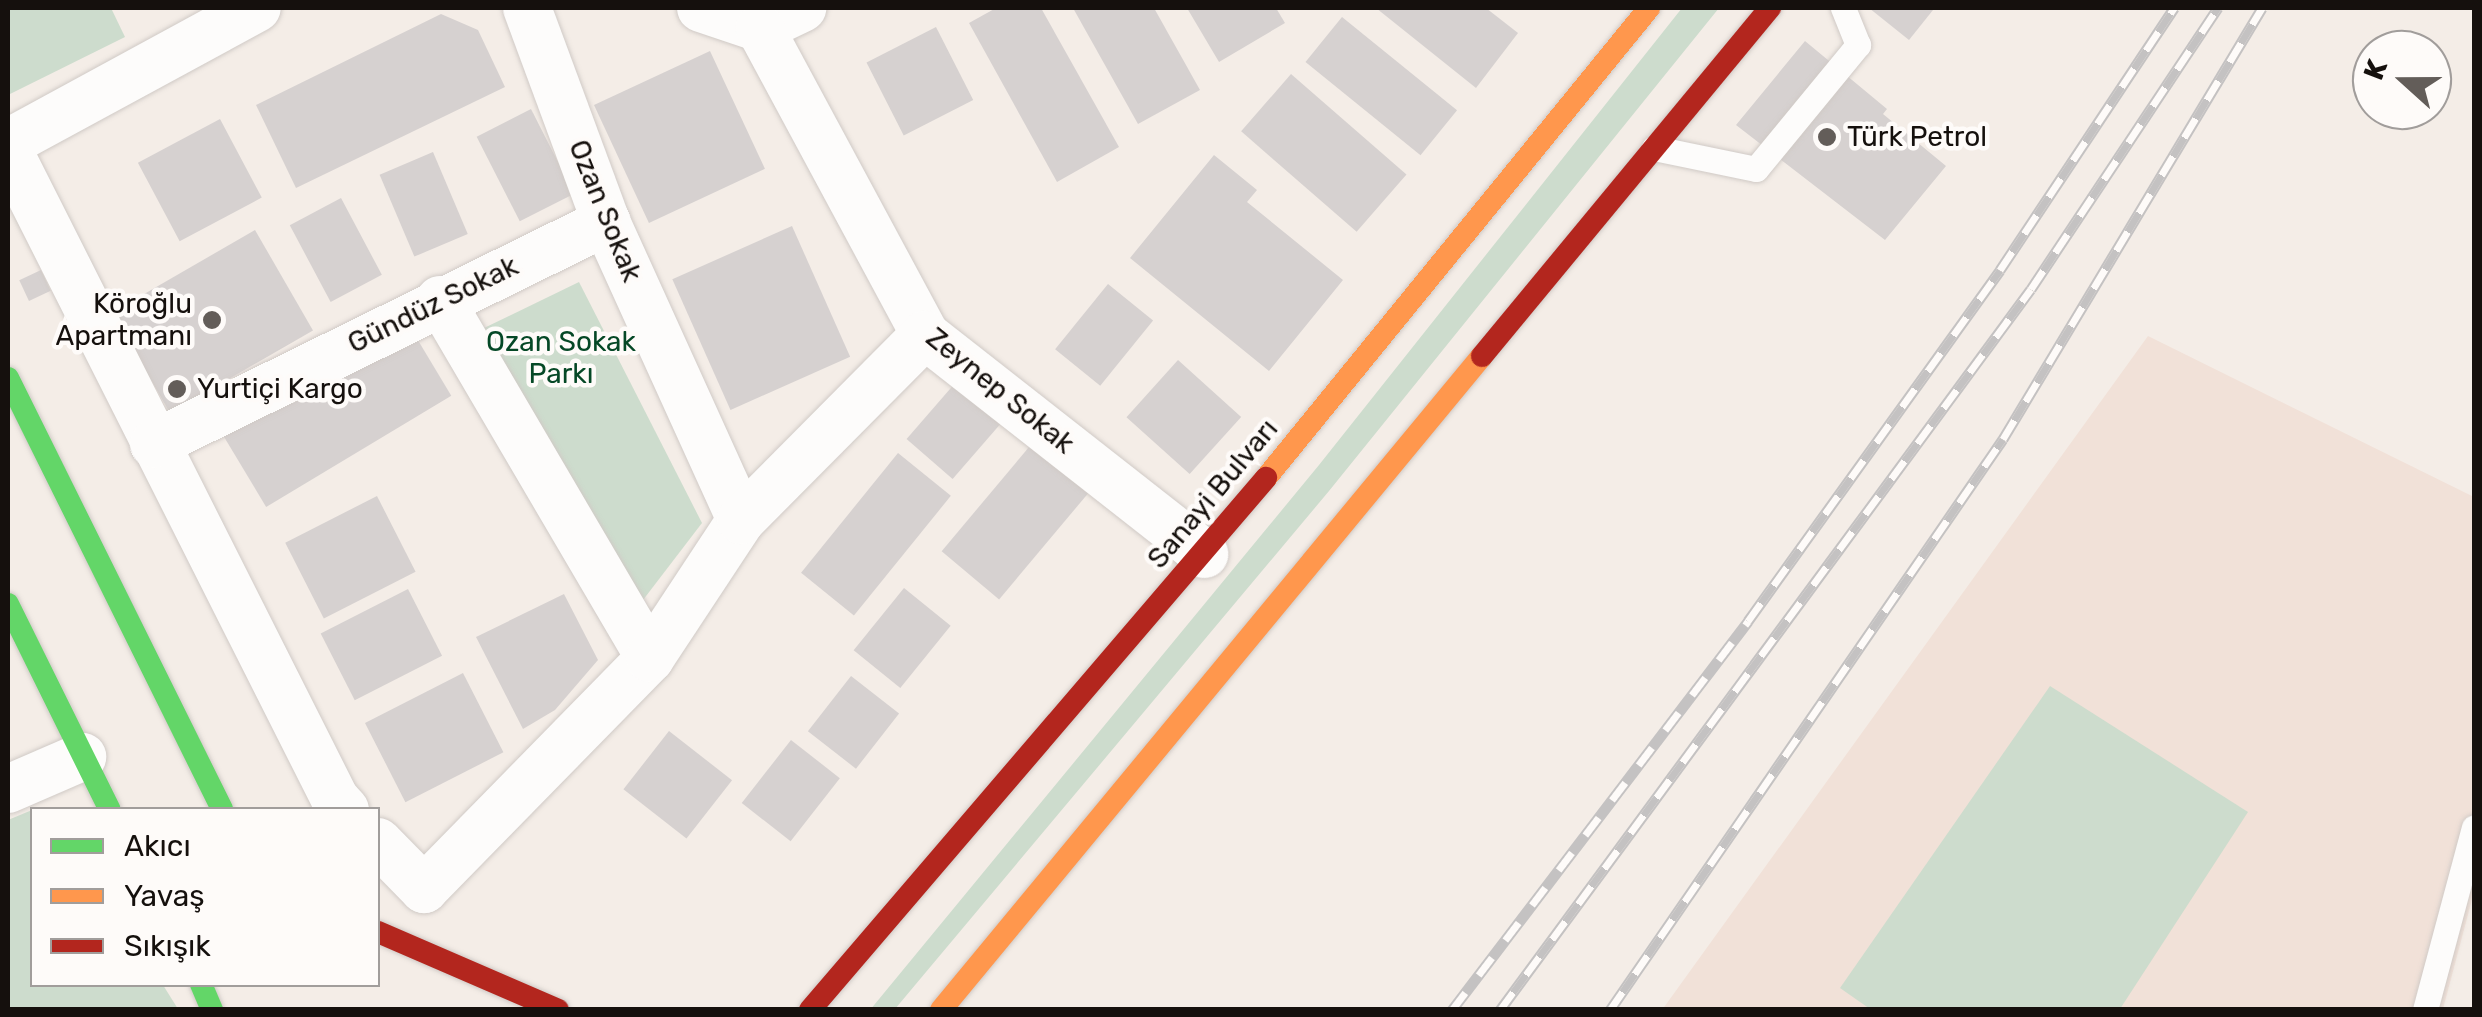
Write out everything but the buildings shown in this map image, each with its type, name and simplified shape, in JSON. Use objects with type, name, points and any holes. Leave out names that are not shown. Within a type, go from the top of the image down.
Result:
[{"type":"main road","name":"Sanayi Bulvarı","points":[[810,1010],[1204,554],[1650,8]]},
{"type":"main road","points":[[941,1010],[1770,8]]},
{"type":"main road","points":[[8,378],[221,807]]},
{"type":"main road","points":[[8,604],[108,807]]},
{"type":"main road","points":[[380,933],[558,1010]]},
{"type":"main road","points":[[201,987],[212,1010]]},
{"type":"street","points":[[256,8],[8,146],[154,444],[326,782],[343,807]]},
{"type":"street","name":"Ozan Sokak","points":[[527,8],[606,222],[741,520]]},
{"type":"street","points":[[702,8],[760,28],[802,8]]},
{"type":"street","name":"Zeynep Sokak","points":[[760,28],[925,335],[1204,554]]},
{"type":"street","name":"Gündüz Sokak","points":[[154,444],[440,300],[606,222]]},
{"type":"street","points":[[440,300],[650,658]]},
{"type":"street","points":[[380,844],[424,889],[650,658],[741,520],[925,335]]},
{"type":"street","points":[[8,790],[82,757]]},
{"type":"lane","points":[[1654,148],[1756,169],[1858,45],[1843,8]]},
{"type":"lane","points":[[2425,1010],[2474,827]]},
{"type":"shaded area","points":[[2148,336],[2474,497],[2474,892],[2443,1009],[1662,1010]]},
{"type":"green space","points":[[8,8],[111,8],[125,37],[8,95]]},
{"type":"green space","points":[[1682,8],[1719,8],[1329,491],[895,1009],[870,1010],[1319,465]]},
{"type":"green space","name":"Ozan Sokak Parkı","points":[[579,282],[702,523],[643,600],[484,328]]},
{"type":"green space","points":[[2050,686],[2248,812],[2120,1009],[1870,1009],[1840,988]]},
{"type":"green space","points":[[30,811],[30,987],[164,987],[178,1009],[8,1009],[8,820]]},
{"type":"railway","points":[[1452,1010],[1748,621],[2000,270],[2174,8]]},
{"type":"railway","points":[[1500,1010],[2031,289],[2218,8]]},
{"type":"railway","points":[[1610,1010],[2003,439],[2262,8]]},
{"type":"traffic: fast","points":[[8,378],[221,807]]},
{"type":"traffic: fast","points":[[8,604],[109,807]]},
{"type":"traffic: fast","points":[[202,987],[212,1010]]},
{"type":"traffic: slow","points":[[1266,478],[1649,8]]},
{"type":"traffic: slow","points":[[941,1010],[1482,356]]},
{"type":"traffic: jam","points":[[1482,356],[1770,8]]},
{"type":"traffic: jam","points":[[810,1010],[1266,478]]},
{"type":"traffic: jam","points":[[380,933],[558,1010]]},
{"type":"place","name":"Türk Petrol","points":[[1827,137]]},
{"type":"place","name":"Köroğlu Apartmanı","points":[[212,320]]},
{"type":"place","name":"Yurtiçi Kargo","points":[[177,389]]}]
